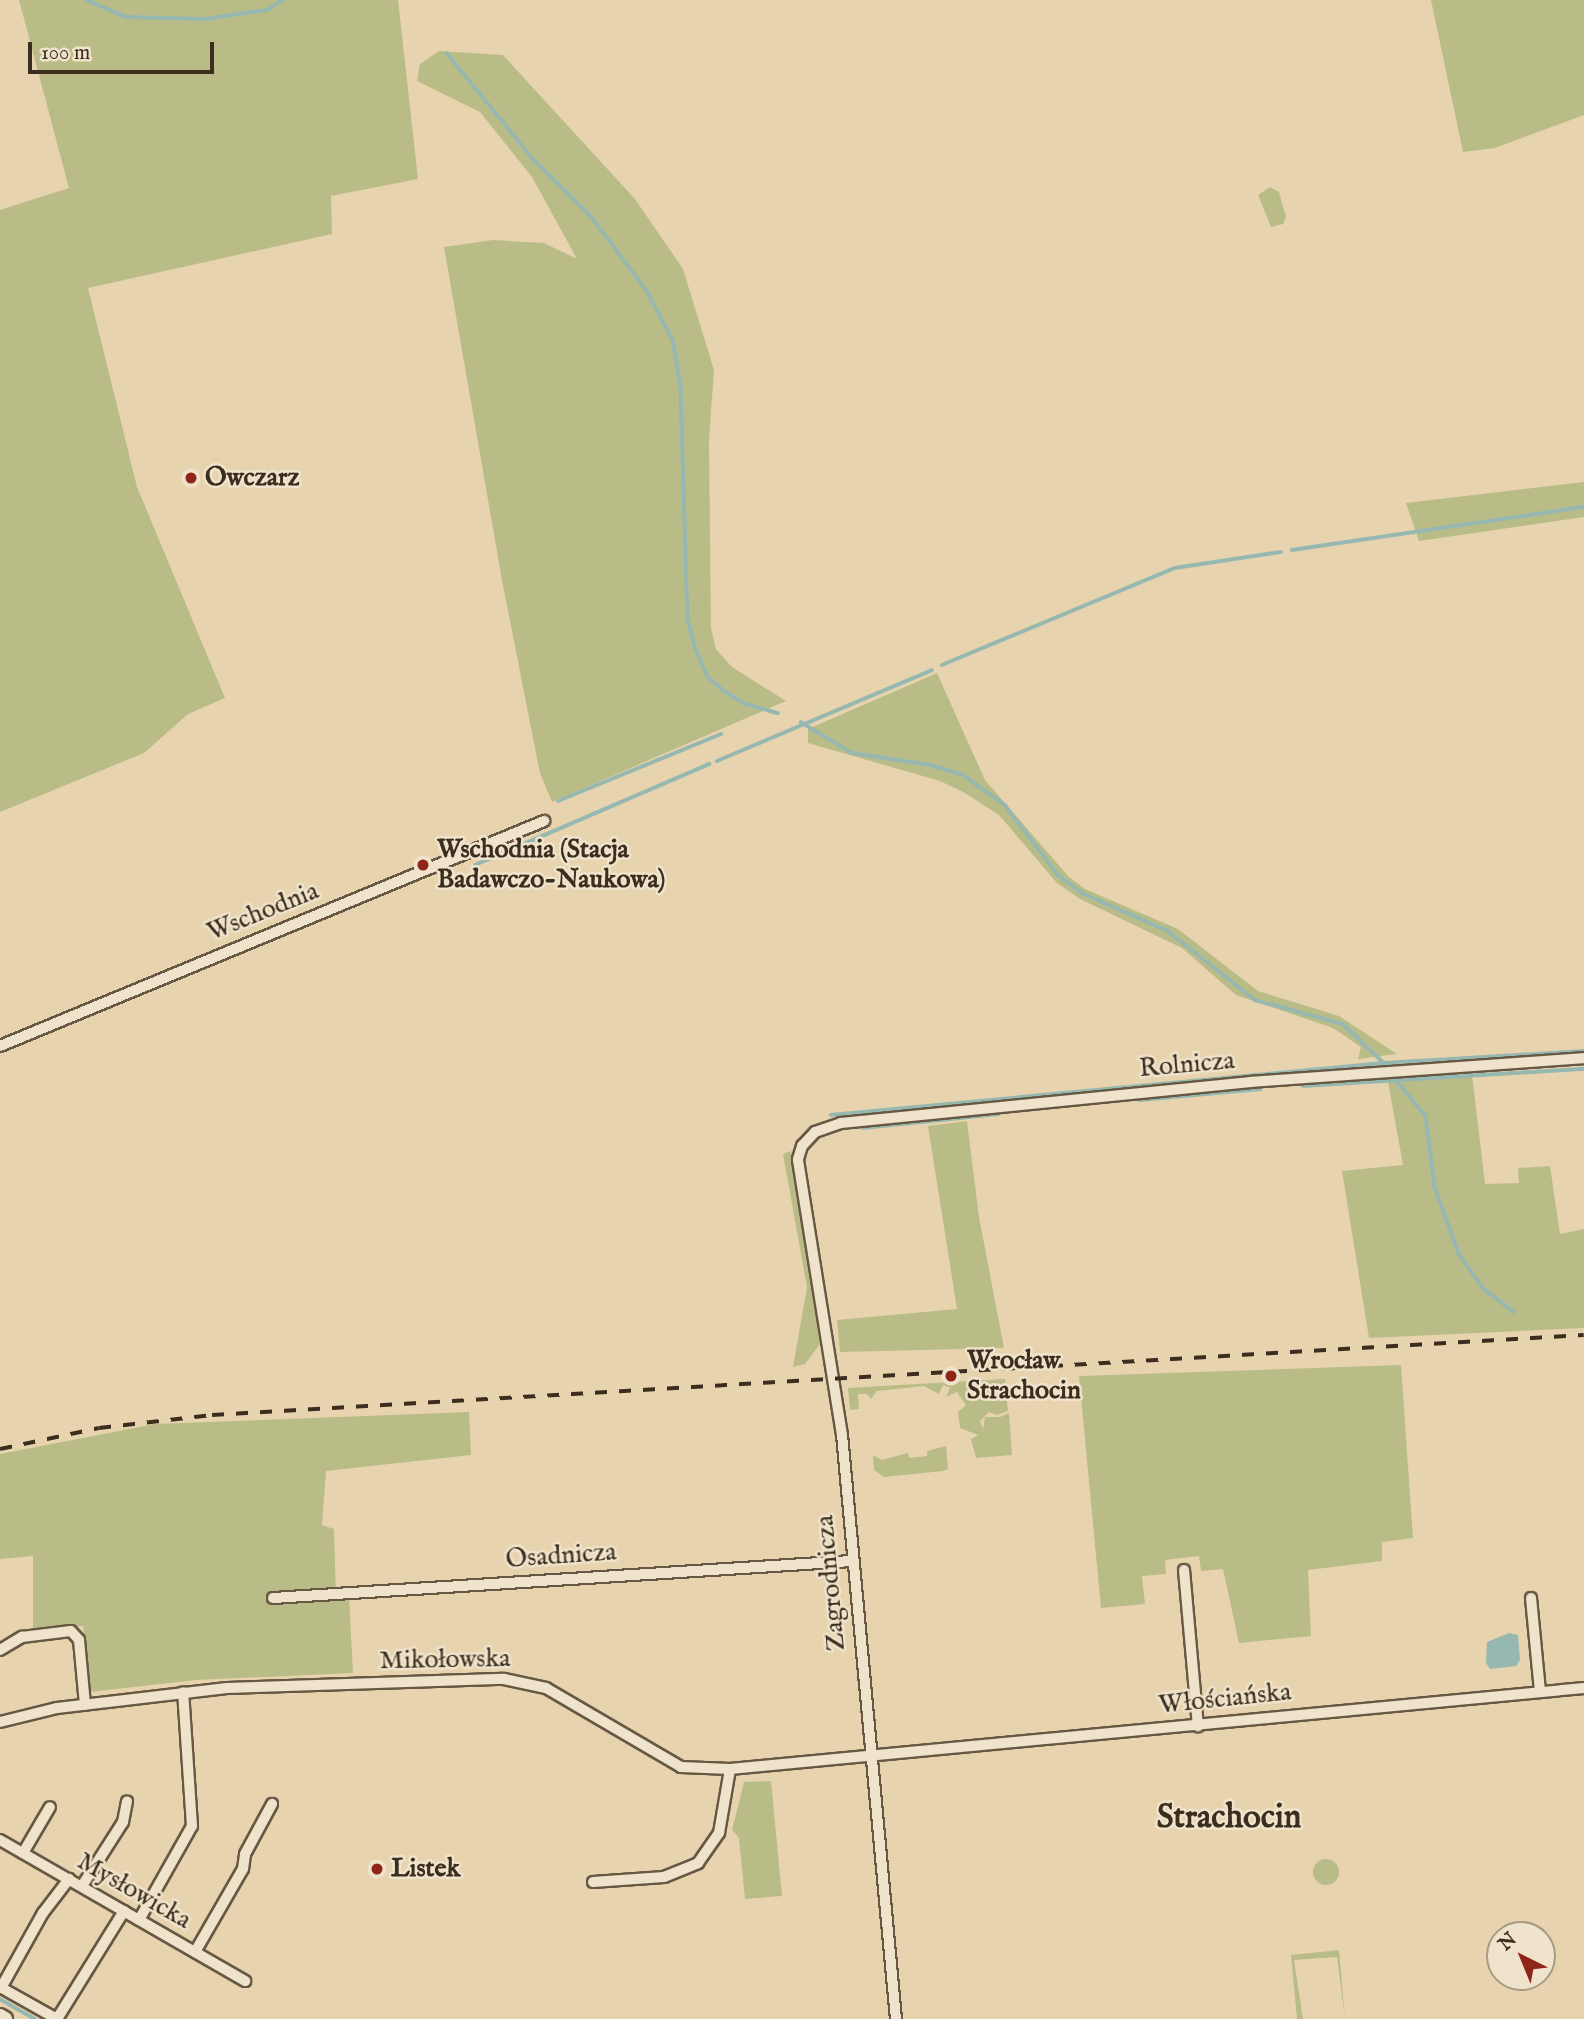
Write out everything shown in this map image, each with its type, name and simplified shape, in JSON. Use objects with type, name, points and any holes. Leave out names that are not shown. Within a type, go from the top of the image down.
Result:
[{"type":"main road","points":[[0,2016],[5,2019]]},
{"type":"street","name":"Wschodnia","points":[[0,1046],[544,821]]},
{"type":"street","name":"Rolnicza","points":[[802,1146],[815,1132],[841,1122],[1224,1085],[1584,1058]]},
{"type":"street","name":"Zagrodnicza","points":[[802,1146],[798,1159],[835,1375],[896,2019]]},
{"type":"street","name":"Osadnicza","points":[[273,1598],[852,1561]]},
{"type":"street","points":[[1184,1570],[1198,1726]]},
{"type":"street","points":[[1531,1598],[1540,1692]]},
{"type":"street","points":[[0,1650],[22,1637],[71,1631],[79,1640],[85,1705]]},
{"type":"street","name":"Mikołowska","points":[[0,1722],[18,1715],[183,1692],[521,1681],[565,1698],[681,1767],[730,1769],[870,1759]]},
{"type":"street","name":"Włościańska","points":[[870,1759],[1584,1688]]},
{"type":"street","points":[[139,1920],[192,1826],[183,1692]]},
{"type":"street","points":[[593,1882],[664,1877],[698,1863],[719,1833],[730,1769]]},
{"type":"street","points":[[82,1886],[124,1822],[127,1801]]},
{"type":"street","points":[[195,1952],[243,1869],[245,1854],[272,1804]]},
{"type":"street","points":[[23,1853],[50,1807]]},
{"type":"street","name":"Mysłowicka","points":[[2,1845],[23,1853],[82,1886],[245,1981]]},
{"type":"street","points":[[69,1879],[43,1913],[1,1987],[57,2019],[124,1911]]},
{"type":"green space","points":[[19,0],[398,0],[418,179],[331,196],[332,234],[88,288],[137,487],[225,698],[188,714],[144,753],[0,812],[0,210],[69,188]]},
{"type":"green space","points":[[1431,0],[1584,0],[1584,115],[1495,148],[1463,152]]},
{"type":"green space","points":[[439,51],[503,55],[635,199],[683,269],[714,370],[709,441],[711,628],[716,649],[732,667],[786,701],[552,802],[540,773],[503,586],[444,247],[493,240],[544,243],[577,259],[532,177],[480,112],[417,81],[420,64]]},
{"type":"green space","points":[[1270,187],[1279,192],[1286,217],[1283,224],[1271,227],[1258,195]]},
{"type":"green space","points":[[1584,482],[1584,517],[1419,541],[1406,503]]},
{"type":"green space","points":[[937,673],[985,780],[1068,876],[1085,889],[1178,929],[1258,991],[1339,1016],[1397,1054],[1358,1059],[1361,1047],[1333,1028],[1236,995],[1182,948],[1080,899],[1057,883],[999,815],[965,793],[940,781],[808,743],[808,729]]},
{"type":"green space","points":[[1472,1075],[1485,1184],[1519,1183],[1518,1168],[1550,1166],[1560,1234],[1584,1229],[1584,1328],[1369,1338],[1342,1171],[1403,1165],[1388,1082]]},
{"type":"green space","points":[[967,1121],[979,1217],[1004,1348],[840,1352],[837,1320],[957,1309],[928,1126]]},
{"type":"green space","points":[[791,1151],[820,1344],[805,1364],[793,1367],[807,1287],[783,1154]]},
{"type":"green space","points":[[1401,1365],[1413,1538],[1382,1542],[1382,1561],[1308,1570],[1311,1636],[1239,1643],[1223,1569],[1201,1571],[1199,1556],[1165,1560],[1166,1574],[1142,1576],[1145,1604],[1101,1608],[1079,1376]]},
{"type":"green space","points":[[1005,1379],[1008,1411],[997,1415],[989,1412],[980,1421],[983,1429],[985,1417],[1000,1417],[1009,1413],[1012,1455],[976,1458],[971,1439],[978,1435],[960,1428],[958,1412],[966,1405],[957,1392],[946,1397],[950,1388],[943,1385],[939,1394],[924,1386],[877,1391],[871,1399],[867,1394],[858,1394],[859,1409],[850,1410],[848,1388]]},
{"type":"green space","points":[[469,1412],[471,1455],[326,1471],[322,1525],[334,1529],[336,1597],[349,1597],[353,1673],[196,1680],[90,1692],[83,1626],[33,1630],[33,1556],[0,1559],[0,1454],[155,1424]]},
{"type":"green space","points":[[946,1446],[948,1469],[943,1471],[884,1477],[874,1470],[873,1455],[882,1460],[908,1453],[909,1458],[927,1456],[927,1451]]},
{"type":"green space","points":[[771,1781],[782,1896],[745,1899],[739,1838],[732,1830],[744,1782]]},
{"type":"green space","points":[[1326,1859],[1335,1863],[1339,1872],[1335,1881],[1326,1885],[1317,1881],[1313,1872],[1317,1863]]},
{"type":"green space","points":[[1339,1950],[1345,2019],[1337,1957],[1294,1960],[1303,2019],[1297,2019],[1291,1955]]},
{"type":"water","points":[[1509,1633],[1518,1635],[1520,1660],[1516,1666],[1490,1669],[1486,1663],[1487,1642]]},
{"type":"waterway","points":[[87,0],[126,17],[206,19],[267,10],[283,0]]},
{"type":"waterway","points":[[447,53],[533,159],[591,216],[647,291],[673,340],[681,387],[688,620],[696,649],[708,677],[724,691],[746,704],[778,713]]},
{"type":"waterway","points":[[1292,550],[1584,507]]},
{"type":"waterway","points":[[942,665],[1175,568],[1281,552]]},
{"type":"waterway","points":[[717,761],[932,670]]},
{"type":"waterway","points":[[801,722],[852,753],[931,765],[963,775],[1005,805],[1059,876],[1082,893],[1168,931],[1255,1000],[1343,1024],[1386,1065]]},
{"type":"waterway","points":[[558,801],[721,734]]},
{"type":"waterway","points":[[475,865],[709,764]]},
{"type":"waterway","points":[[831,1115],[1384,1063],[1584,1051]]},
{"type":"waterway","points":[[1303,1086],[1584,1069]]},
{"type":"waterway","points":[[1396,1080],[1426,1116],[1435,1187],[1459,1254],[1484,1289],[1514,1312]]},
{"type":"waterway","points":[[1140,1100],[1261,1089]]},
{"type":"waterway","points":[[863,1128],[998,1114]]},
{"type":"waterway","points":[[0,1999],[35,2019]]},
{"type":"railway","points":[[0,1449],[99,1428],[212,1415],[1584,1335]]},
{"type":"place","name":"Owczarz","points":[[191,478]]},
{"type":"place","name":"Wschodnia (Stacja Badawczo-Naukowa)","points":[[423,865]]},
{"type":"place","name":"Wrocław Strachocin","points":[[951,1376]]},
{"type":"place","name":"Listek","points":[[377,1869]]},
{"type":"district","name":"Strachocin","points":[[1229,1819]]}]
